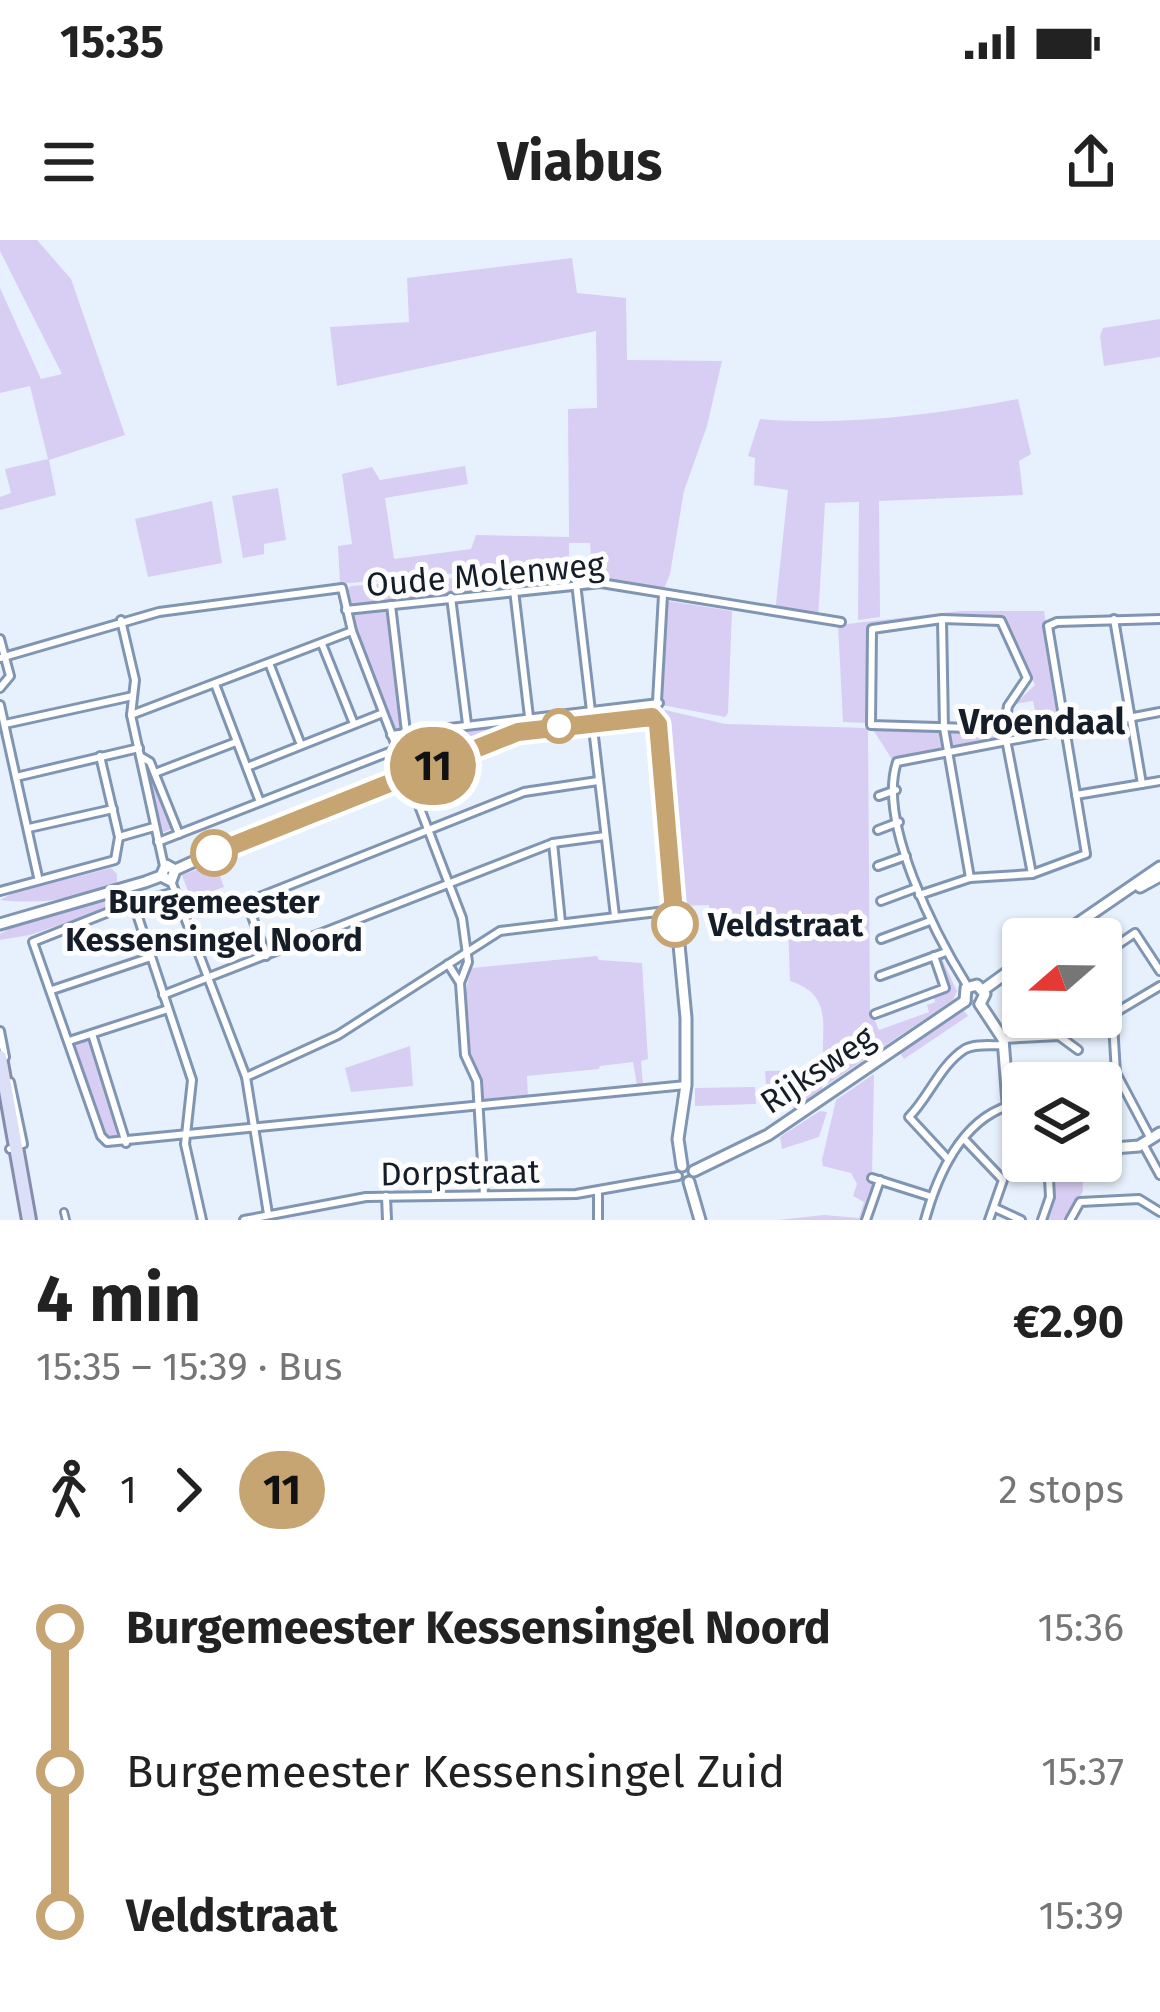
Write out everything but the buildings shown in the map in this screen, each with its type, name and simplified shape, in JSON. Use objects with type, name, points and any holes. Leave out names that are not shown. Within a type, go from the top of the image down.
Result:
[{"type":"main road","points":[[0,1057],[25,1220]]},
{"type":"main road","points":[[0,1094],[14,1148]]},
{"type":"street","name":"Oude Molenweg","points":[[3,657],[159,612],[342,588],[346,610],[601,583],[841,622]]},
{"type":"street","points":[[576,584],[615,916]]},
{"type":"street","points":[[514,590],[529,717]]},
{"type":"street","points":[[663,595],[656,719],[686,1018],[686,1085],[678,1139],[700,1220]]},
{"type":"street","points":[[451,597],[467,724]]},
{"type":"street","points":[[391,605],[406,732]]},
{"type":"street","points":[[346,610],[462,918],[468,962],[460,983],[465,1055],[477,1081],[484,1195]]},
{"type":"street","points":[[1114,619],[1142,784]]},
{"type":"street","points":[[881,901],[970,878],[1032,874],[1086,854],[1048,626],[1160,619]]},
{"type":"street","points":[[121,620],[135,680],[131,716],[154,827],[246,1077],[268,1214]]},
{"type":"street","points":[[942,620],[944,728],[970,878]]},
{"type":"street","points":[[1004,729],[871,725],[872,629],[942,620],[1000,621],[1028,678],[1008,706],[1004,729],[1032,874]]},
{"type":"street","points":[[131,716],[352,631]]},
{"type":"street","points":[[0,639],[10,676],[0,688]]},
{"type":"street","points":[[321,642],[354,724]]},
{"type":"street","points":[[268,663],[301,745]]},
{"type":"street","points":[[214,684],[260,802]]},
{"type":"street","points":[[4,724],[133,696]]},
{"type":"street","points":[[4,921],[169,877],[251,838],[518,732],[659,703]]},
{"type":"street","points":[[0,705],[38,878]]},
{"type":"street","points":[[968,987],[977,985],[983,990],[980,1004],[965,1001],[968,987],[930,921],[906,856],[894,771],[901,760],[1160,712]]},
{"type":"street","points":[[247,767],[383,713]]},
{"type":"street","points":[[391,735],[529,717],[656,719]]},
{"type":"street","points":[[155,772],[237,742]]},
{"type":"street","points":[[158,842],[397,749]]},
{"type":"street","points":[[16,777],[100,756],[139,752],[155,772],[179,834]]},
{"type":"street","points":[[0,891],[112,862],[118,837],[100,756]]},
{"type":"street","points":[[266,956],[247,902],[524,792],[598,781]]},
{"type":"street","points":[[1076,796],[1160,781]]},
{"type":"street","points":[[879,796],[896,790]]},
{"type":"street","points":[[27,828],[113,809]]},
{"type":"street","points":[[878,830],[899,822]]},
{"type":"street","points":[[118,837],[154,827]]},
{"type":"street","points":[[163,995],[553,843],[605,836]]},
{"type":"street","points":[[553,843],[561,922]]},
{"type":"street","points":[[878,866],[906,856]]},
{"type":"street","points":[[1085,918],[1160,871]]},
{"type":"street","points":[[169,877],[134,905],[33,942],[104,1140],[126,1143],[686,1085]]},
{"type":"street","points":[[134,905],[192,1080],[185,1137],[202,1220]]},
{"type":"street","points":[[246,1077],[334,1037],[505,929],[674,910]]},
{"type":"street","points":[[881,939],[930,921]]},
{"type":"street","points":[[1122,942],[1135,933],[1160,971]]},
{"type":"street","points":[[880,976],[946,952]]},
{"type":"street","points":[[874,1014],[945,988],[934,956]]},
{"type":"street","points":[[52,990],[151,957]]},
{"type":"street","points":[[448,964],[460,983]]},
{"type":"street","points":[[983,990],[1002,976]]},
{"type":"street","points":[[1122,1009],[1160,986]]},
{"type":"street","name":"Rijksweg","points":[[686,1174],[768,1135],[965,1001]]},
{"type":"street","points":[[980,1004],[1004,1042],[1005,1062]]},
{"type":"street","points":[[69,1041],[168,1009]]},
{"type":"street","points":[[0,1031],[22,1142],[14,1148]]},
{"type":"street","points":[[92,1034],[126,1143]]},
{"type":"street","points":[[947,1158],[905,1118],[924,1102],[928,1089],[964,1051],[1041,1038]]},
{"type":"street","points":[[1062,1038],[1078,1050]]},
{"type":"street","points":[[1122,1088],[1151,1139],[1160,1175]]},
{"type":"street","points":[[925,1220],[947,1158],[1002,1105]]},
{"type":"street","points":[[964,1140],[1003,1178],[989,1220]]},
{"type":"street","name":"Dorpstraat","points":[[244,1220],[386,1196],[598,1192],[686,1174]]},
{"type":"street","points":[[866,1220],[876,1179],[932,1197]]},
{"type":"street","points":[[1042,1220],[1049,1182]]},
{"type":"street","points":[[598,1192],[598,1220]]},
{"type":"street","points":[[386,1196],[387,1220]]},
{"type":"street","points":[[1070,1220],[1080,1202],[1138,1199],[1160,1212]]},
{"type":"street","points":[[995,1208],[1021,1220]]},
{"type":"shaded area","points":[[0,240],[37,240],[71,279],[125,435],[49,460],[56,495],[0,510],[0,497],[11,493],[5,469],[48,459],[30,386],[0,393],[0,288],[41,379],[62,374],[0,251]]},
{"type":"shaded area","points":[[572,258],[577,293],[626,298],[627,360],[722,361],[707,426],[684,491],[664,589],[512,568],[340,584],[338,546],[352,544],[342,474],[372,467],[380,480],[465,466],[468,484],[385,498],[394,559],[471,549],[476,535],[569,537],[568,409],[597,408],[596,331],[337,386],[330,327],[409,322],[407,278]],"holes":[[[569,543],[590,543],[592,575],[569,571]]]},
{"type":"shaded area","points":[[1160,319],[1160,357],[1104,366],[1103,328]]},
{"type":"shaded area","points":[[1018,399],[1031,454],[1019,461],[1023,495],[879,501],[880,617],[858,620],[859,502],[825,503],[818,619],[775,613],[788,490],[754,485],[755,458],[748,456],[760,419],[889,418]]},
{"type":"shaded area","points":[[278,488],[286,540],[264,544],[264,554],[243,558],[232,496]]},
{"type":"shaded area","points":[[212,501],[222,563],[148,577],[135,519]]},
{"type":"shaded area","points":[[504,574],[574,582],[353,607],[347,602],[346,590],[351,586]]},
{"type":"shaded area","points":[[668,601],[732,611],[725,717],[662,705]]},
{"type":"shaded area","points":[[387,611],[403,730],[393,732],[350,615]]},
{"type":"shaded area","points":[[960,611],[1044,611],[1062,727],[1039,731],[1033,701],[1015,704],[1035,685],[1001,615],[870,627],[866,634],[868,723],[843,722],[838,625]]},
{"type":"shaded area","points":[[661,709],[725,724],[868,728],[870,1017],[879,1030],[929,1012],[933,995],[948,989],[941,957],[957,991],[953,1000],[828,1084],[822,1010],[816,998],[790,981],[788,924],[709,917],[709,905],[677,906]]},
{"type":"shaded area","points":[[588,713],[589,721],[520,730],[409,773],[394,736]]},
{"type":"shaded area","points":[[872,728],[941,731],[944,748],[893,761]]},
{"type":"shaded area","points":[[949,731],[1002,732],[1002,738],[951,746]]},
{"type":"shaded area","points":[[142,758],[147,760],[174,828],[159,834]]},
{"type":"shaded area","points":[[215,863],[224,887],[191,899],[182,875]]},
{"type":"shaded area","points":[[111,868],[117,874],[117,885],[102,890],[45,901],[0,900],[15,892]]},
{"type":"shaded area","points":[[118,895],[121,904],[30,935],[0,940],[0,934],[23,921]]},
{"type":"shaded area","points":[[597,956],[599,960],[642,963],[648,1059],[641,1061],[643,1085],[637,1086],[633,1062],[527,1076],[528,1097],[481,1101],[464,1034],[472,968]]},
{"type":"shaded area","points":[[964,1011],[968,1016],[904,1059],[900,1053]]},
{"type":"shaded area","points":[[90,1038],[123,1137],[104,1135],[73,1043]]},
{"type":"shaded area","points":[[410,1046],[413,1086],[351,1092],[345,1068]]},
{"type":"shaded area","points":[[819,1070],[823,1091],[794,1110],[789,1100],[780,1104],[771,1084],[766,1084],[765,1071]]},
{"type":"shaded area","points":[[874,1074],[872,1179],[877,1184],[865,1220],[778,1220],[824,1215],[859,1218],[864,1202],[853,1196],[857,1184],[851,1173],[823,1166],[822,1160],[836,1100]]},
{"type":"shaded area","points":[[755,1087],[756,1104],[695,1106],[695,1088]]},
{"type":"shaded area","points":[[820,1111],[827,1112],[819,1137],[782,1149],[780,1137]]},
{"type":"shaded area","points":[[1052,1182],[1083,1182],[1068,1220],[1045,1220]]},
{"type":"bus line","name":"11","points":[[214,853],[518,732],[652,717],[658,724],[675,924]]},
{"type":"place","name":"Burgemeester Kessensingel Noord","points":[[214,853]]},
{"type":"place","name":"Veldstraat","points":[[675,924]]},
{"type":"district","name":"Vroendaal","points":[[1042,721]]}]
